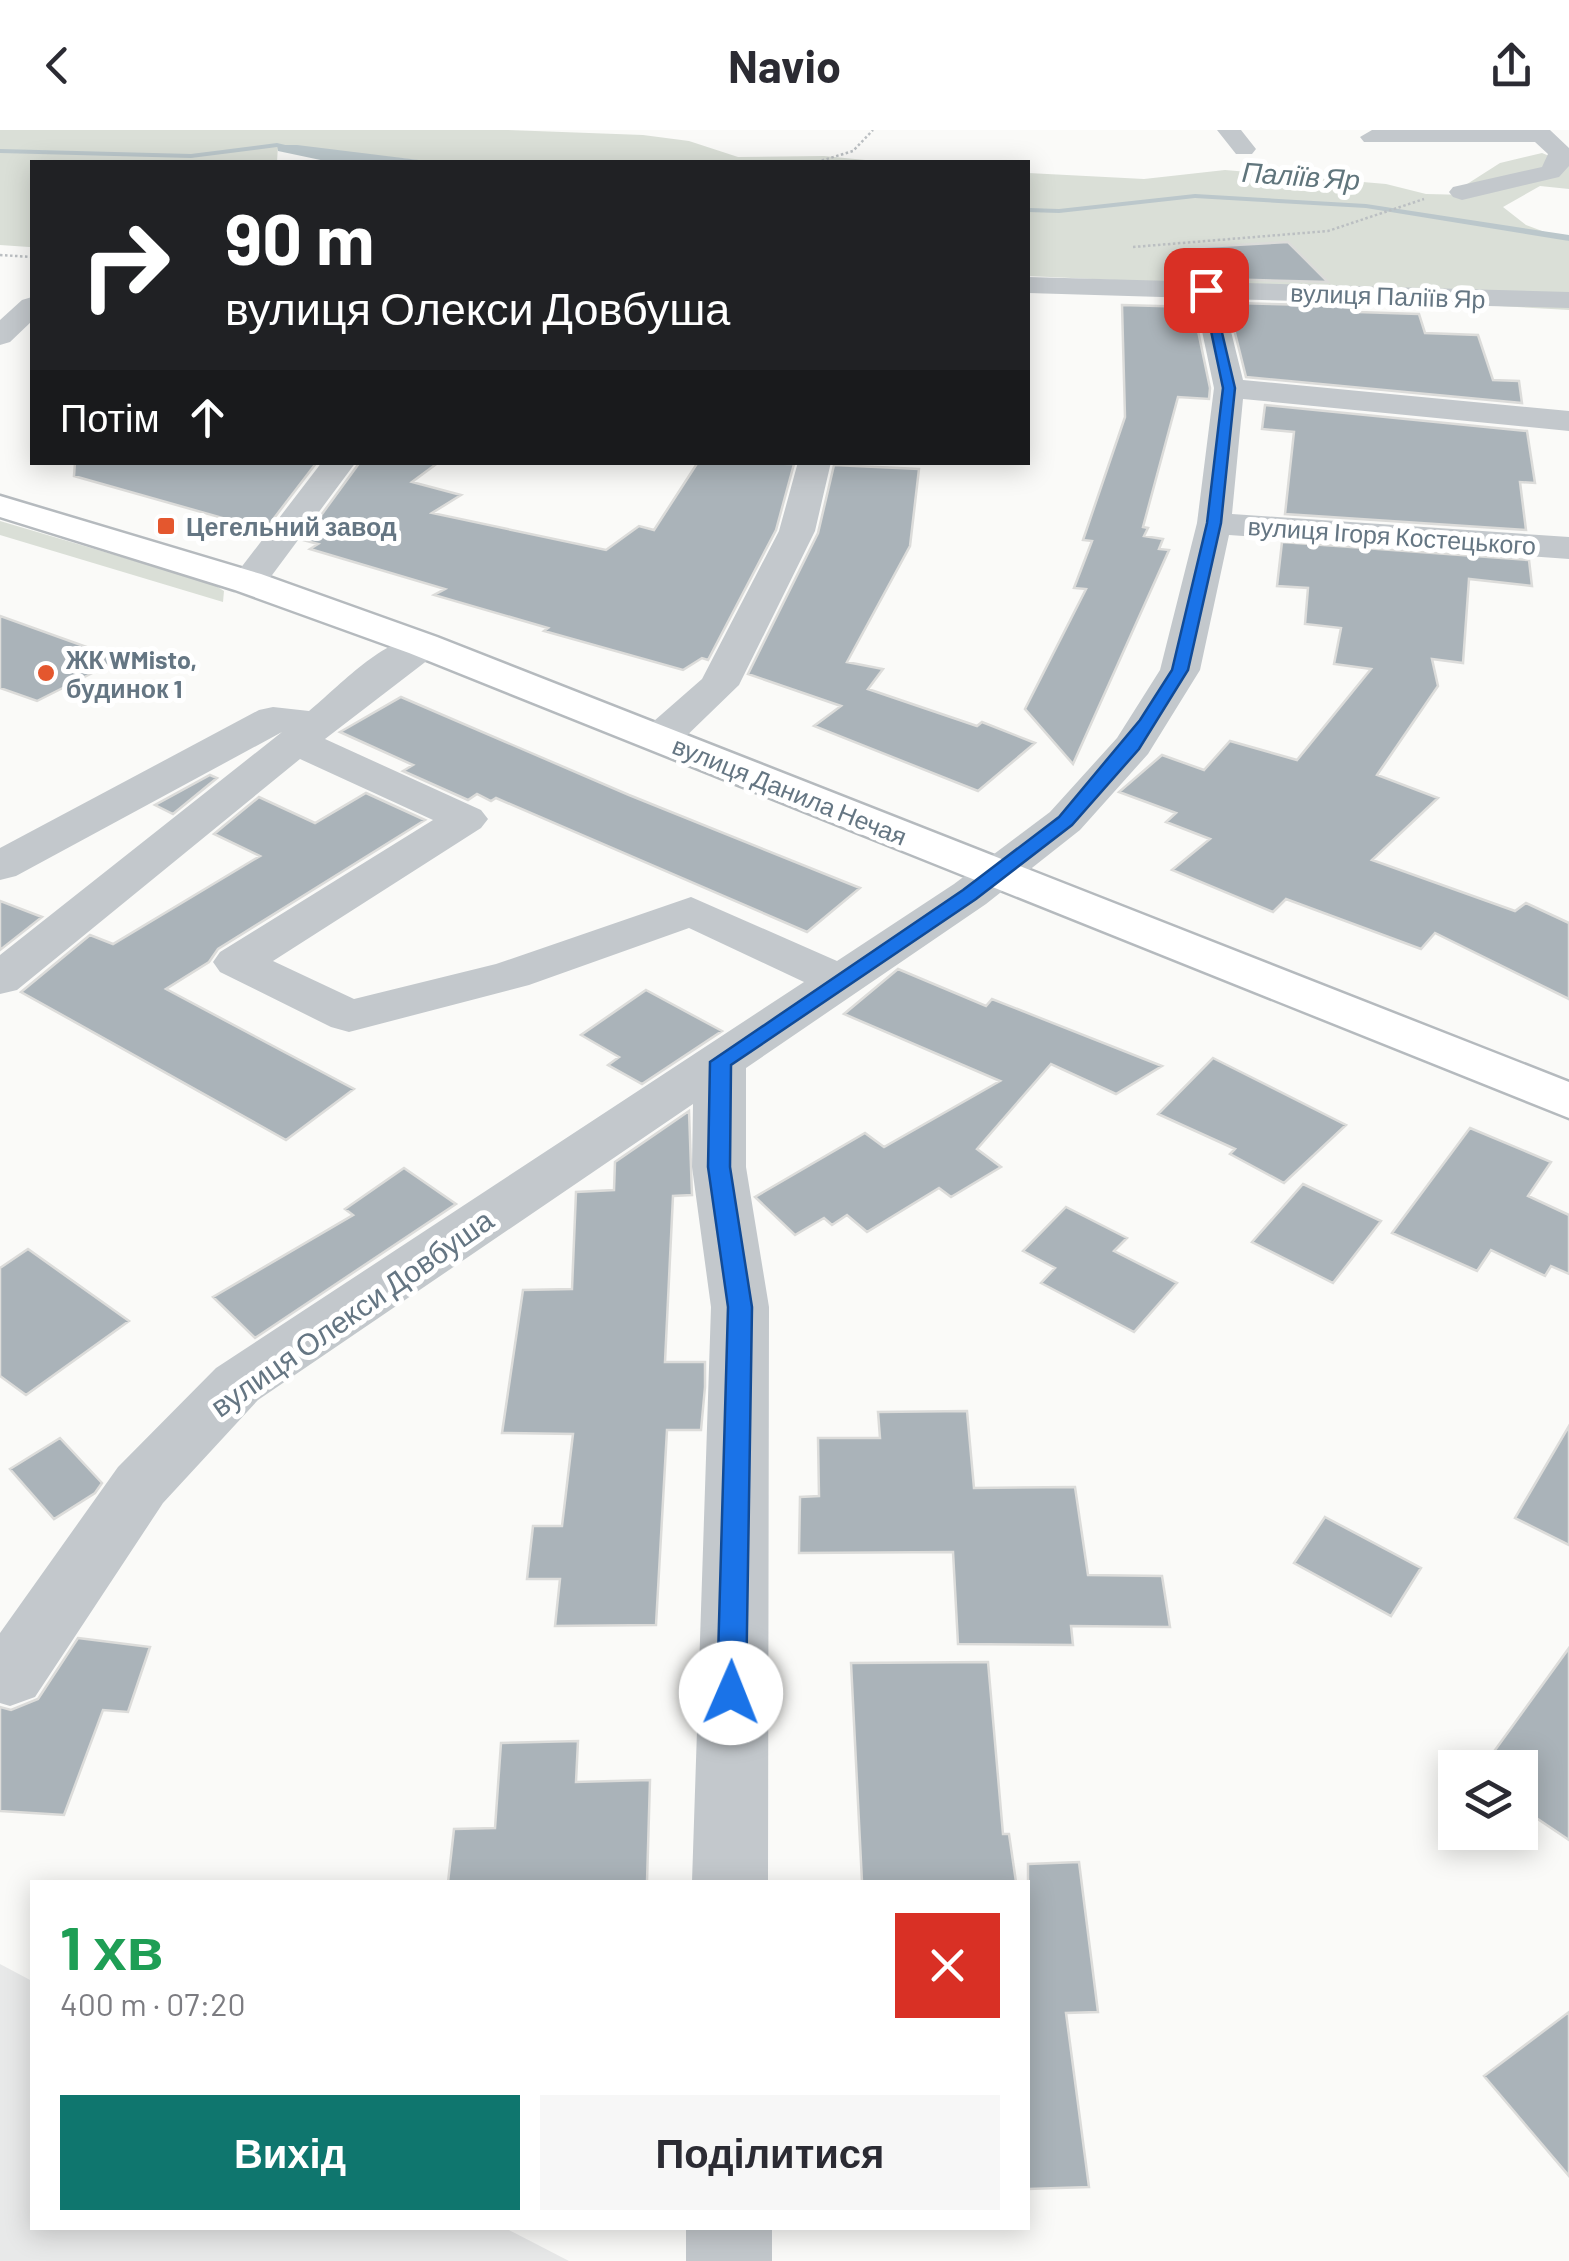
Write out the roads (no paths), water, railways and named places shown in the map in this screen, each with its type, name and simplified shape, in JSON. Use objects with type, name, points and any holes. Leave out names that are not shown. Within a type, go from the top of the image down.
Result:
[{"type":"main road","name":"вулиця Данила Нечая","points":[[0,506],[248,582],[423,645],[1569,1102]]},
{"type":"street","points":[[1372,138],[1539,133],[1560,152],[1559,163],[1550,172],[1462,192]]},
{"type":"street","name":"вулиця Паліїв Яр","points":[[1030,285],[1569,300]]},
{"type":"street","name":"вулиця Олекси Довбуша","points":[[10,1676],[119,1508],[190,1424],[237,1384],[996,874],[1065,821],[1132,746],[1180,670],[1214,523],[1229,388],[1206,290]]},
{"type":"street","points":[[0,336],[30,308]]},
{"type":"street","points":[[1229,388],[1569,420]]},
{"type":"street","points":[[248,582],[338,465]]},
{"type":"street","points":[[661,737],[718,685],[797,531],[814,465]]},
{"type":"street","name":"вулиця Ігоря Костецького","points":[[1214,523],[1569,548]]},
{"type":"street","points":[[0,979],[395,662],[423,645]]},
{"type":"street","points":[[0,866],[273,719],[309,733],[466,819],[237,962],[349,1016],[512,975],[691,911],[840,981]]},
{"type":"street","points":[[720,1062],[719,1167],[740,1307],[730,1880]]},
{"type":"street","points":[[728,2261],[729,2230]]},
{"type":"waterway","name":"Паліїв Яр","points":[[0,151],[191,156],[277,145],[298,149]]},
{"type":"waterway","name":"Паліїв Яр","points":[[1030,210],[1059,211],[1195,196],[1366,206],[1569,238]]},
{"type":"place","name":"Цегельний завод","points":[[166,526]]},
{"type":"place","name":"ЖК WMisto, будинок 1","points":[[46,673]]}]
